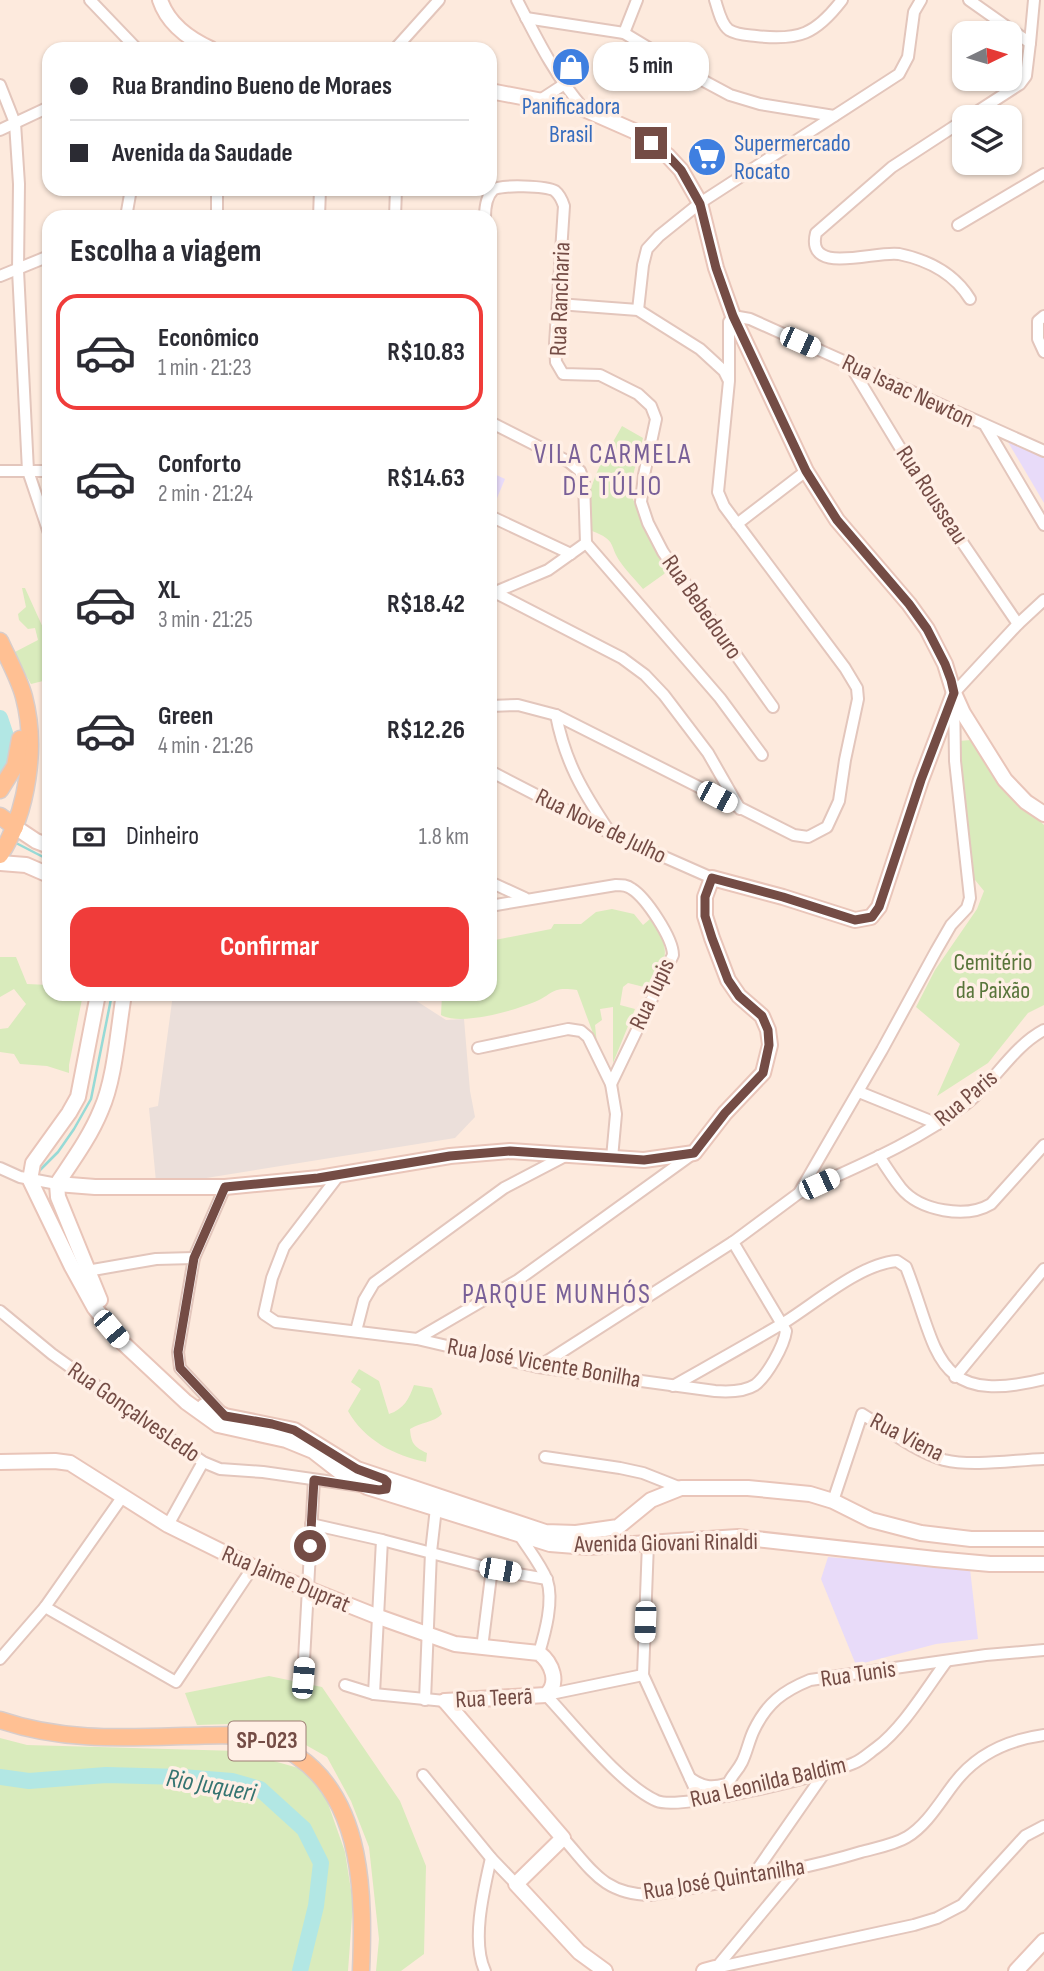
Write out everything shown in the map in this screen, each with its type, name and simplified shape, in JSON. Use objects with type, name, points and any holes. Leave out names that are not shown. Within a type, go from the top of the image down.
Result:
[{"type":"main road","points":[[0,641],[23,695],[28,719],[29,751],[25,785],[15,827],[0,855]]},
{"type":"main road","points":[[0,790],[15,766],[20,748],[20,725],[10,664]]},
{"type":"main road","points":[[0,816],[15,827]]},
{"type":"main road","name":"SP-023","points":[[0,1720],[52,1735],[114,1738],[234,1735],[260,1738],[282,1746],[307,1763],[327,1781],[352,1837],[360,1893],[361,1971]]},
{"type":"street","points":[[90,0],[130,42]]},
{"type":"street","points":[[160,0],[164,11],[181,31],[199,42]]},
{"type":"street","points":[[401,42],[439,0]]},
{"type":"street","points":[[517,0],[563,85],[584,109]]},
{"type":"street","points":[[624,33],[637,0]]},
{"type":"street","points":[[715,0],[728,29],[738,33],[777,38],[800,36],[814,30],[827,20],[842,0]]},
{"type":"street","points":[[638,310],[647,249],[659,236],[700,204],[899,74],[908,57],[914,12],[921,0]]},
{"type":"street","points":[[969,0],[1030,43]]},
{"type":"street","points":[[988,105],[1020,84],[1026,76],[1034,0]]},
{"type":"street","points":[[526,18],[624,33],[730,95],[760,104],[834,116]]},
{"type":"street","points":[[0,85],[15,123],[19,184],[18,270],[28,471],[42,512]]},
{"type":"street","points":[[540,100],[563,85]]},
{"type":"street","points":[[497,92],[584,109],[634,131],[668,156],[681,170],[700,204],[716,268],[733,316],[806,471],[837,520],[927,629],[974,733],[1005,780],[1026,802],[1044,814]]},
{"type":"street","points":[[0,131],[42,110]]},
{"type":"street","points":[[952,128],[892,167],[816,233],[814,241],[816,251],[825,257],[838,260],[881,253],[897,254],[938,267],[952,277],[970,299]]},
{"type":"street","points":[[958,225],[1044,174]]},
{"type":"street","name":"Rua Rancharia","points":[[497,188],[551,189],[562,199],[564,206],[556,362],[562,374],[600,375],[638,394],[651,406],[656,419],[641,502]]},
{"type":"street","points":[[0,276],[42,258]]},
{"type":"street","points":[[558,304],[638,310],[700,349],[724,371],[729,381]]},
{"type":"street","points":[[497,706],[518,705],[556,715],[794,835],[808,837],[827,827],[839,801],[858,699],[857,688],[845,668],[737,524],[718,492],[729,381],[727,329],[733,316]]},
{"type":"street","name":"Rua Isaac Newton","points":[[733,316],[750,319],[1044,451]]},
{"type":"street","points":[[1044,316],[1038,321],[1038,339],[1044,352]]},
{"type":"street","name":"Rua Rousseau","points":[[850,364],[919,479],[1018,624]]},
{"type":"street","points":[[497,426],[569,462],[580,471],[584,482],[586,543],[720,698],[762,755]]},
{"type":"street","points":[[986,427],[1044,525]]},
{"type":"street","points":[[0,471],[42,471]]},
{"type":"street","points":[[737,524],[806,471]]},
{"type":"street","name":"Rua Bebedouro","points":[[641,502],[663,552],[773,707]]},
{"type":"street","points":[[497,519],[571,554]]},
{"type":"street","points":[[497,591],[548,570],[586,543]]},
{"type":"street","points":[[497,595],[622,658],[645,675],[664,695],[708,753],[740,809]]},
{"type":"street","points":[[417,1339],[517,1280],[694,1153],[725,1113],[763,1073],[769,1045],[768,1030],[762,1016],[739,996],[728,980],[705,916],[705,897],[712,878],[855,920],[872,917],[879,907],[921,780],[954,693],[1044,600]]},
{"type":"street","points":[[538,1367],[733,1242],[799,1193],[859,1092],[951,925],[967,908],[970,898],[955,761],[954,693]]},
{"type":"street","points":[[556,715],[569,766],[610,833]]},
{"type":"street","name":"Rua Nove de Julho","points":[[497,775],[610,833],[712,878]]},
{"type":"street","points":[[15,827],[42,843]]},
{"type":"street","points":[[0,863],[26,865],[42,873]]},
{"type":"street","name":"Rua Tupis","points":[[525,898],[616,884],[633,889],[670,940],[673,954],[611,1084]]},
{"type":"street","points":[[497,885],[525,898]]},
{"type":"street","points":[[497,904],[525,898]]},
{"type":"street","points":[[30,1180],[33,1163],[78,1097],[97,1001]]},
{"type":"street","points":[[57,1184],[83,1146],[102,1109],[123,1001]]},
{"type":"street","points":[[478,1048],[575,1029],[588,1037],[611,1084],[616,1130],[612,1158]]},
{"type":"street","name":"Rua Paris","points":[[799,1193],[879,1156],[938,1124],[969,1102],[1020,1048],[1044,1030]]},
{"type":"street","points":[[859,1092],[938,1124]]},
{"type":"street","points":[[879,1156],[902,1189],[915,1200],[938,1209],[961,1211],[981,1210],[991,1204],[1042,1150]]},
{"type":"street","points":[[0,1168],[30,1180],[57,1184],[95,1187],[225,1187],[339,1175],[450,1156],[510,1151],[644,1160],[694,1153]]},
{"type":"street","points":[[356,1331],[364,1300],[374,1283],[504,1188],[570,1154]]},
{"type":"street","name":"Rua José Vicente Bonilha","points":[[339,1175],[284,1247],[272,1278],[264,1314],[276,1322],[417,1339],[538,1367],[726,1392],[756,1384],[783,1344],[786,1331],[783,1323]]},
{"type":"street","name":"Avenida Giovani Rinaldi","points":[[30,1180],[94,1307],[150,1370],[177,1394],[224,1422],[313,1451],[340,1472],[545,1532],[599,1531],[618,1527],[651,1500],[681,1488],[788,1490],[833,1501],[871,1520],[921,1532],[971,1539],[1044,1539]]},
{"type":"street","name":"Avenida Giovani Rinaldi","points":[[57,1184],[58,1197],[103,1307],[124,1334],[184,1391],[224,1422]]},
{"type":"street","points":[[224,1422],[180,1368],[178,1361],[194,1258],[225,1187]]},
{"type":"street","points":[[733,1242],[783,1323]]},
{"type":"street","points":[[88,1272],[156,1259],[194,1258]]},
{"type":"street","points":[[673,1386],[783,1323],[863,1272],[897,1261],[906,1267],[936,1349],[945,1367],[955,1377],[977,1385],[999,1387],[1044,1379]]},
{"type":"street","points":[[955,1377],[1044,1269]]},
{"type":"street","name":"Rua GonçalvesLedo","points":[[0,1311],[52,1354],[204,1462],[220,1469],[314,1480],[370,1482]]},
{"type":"street","name":"Rua Viena","points":[[833,1501],[862,1414],[944,1460],[963,1462],[1044,1459]]},
{"type":"street","points":[[545,1457],[643,1473],[681,1488]]},
{"type":"street","name":"Rua Jaime Duprat","points":[[0,1462],[70,1463],[168,1525],[253,1567],[427,1636],[482,1648],[539,1653]]},
{"type":"street","points":[[168,1525],[204,1462]]},
{"type":"street","points":[[303,1678],[314,1480]]},
{"type":"street","name":"Avenida Giovani Rinaldi","points":[[370,1482],[436,1508],[550,1544],[588,1547],[738,1537],[990,1564],[1044,1564]]},
{"type":"street","points":[[0,1659],[45,1607],[123,1496]]},
{"type":"street","points":[[425,1700],[431,1552],[436,1508]]},
{"type":"street","points":[[630,1516],[634,1528],[648,1543],[643,1675],[700,1800]]},
{"type":"street","points":[[311,1524],[547,1579]]},
{"type":"street","points":[[520,1536],[547,1579],[548,1602],[539,1653],[546,1658],[554,1681],[552,1690],[546,1695]]},
{"type":"street","points":[[374,1694],[382,1540]]},
{"type":"street","points":[[45,1607],[176,1682],[253,1567]]},
{"type":"street","points":[[482,1648],[492,1568]]},
{"type":"street","name":"Rua Tunis","points":[[727,1790],[742,1762],[754,1730],[770,1704],[789,1688],[810,1680],[986,1655],[1044,1650]]},
{"type":"street","name":"Rua Leonilda Baldim","points":[[546,1695],[629,1783],[657,1801],[671,1804],[700,1800],[727,1790],[825,1772],[855,1762],[879,1746],[894,1731],[946,1662]]},
{"type":"street","name":"Rua Teerã","points":[[345,1685],[374,1694],[445,1701],[546,1695],[643,1675]]},
{"type":"street","name":"Rua José Quintanilha","points":[[445,1701],[593,1872],[610,1887],[626,1893],[651,1895],[799,1868],[849,1856],[907,1837],[938,1806],[969,1766],[1009,1743],[1044,1735]]},
{"type":"street","points":[[752,1877],[825,1772]]},
{"type":"street","points":[[423,1775],[491,1857],[579,1952],[605,1971]]},
{"type":"street","points":[[690,1778],[700,1785],[727,1790]]},
{"type":"street","points":[[712,1970],[914,1925],[950,1913],[962,1905],[1025,1836],[1044,1826]]},
{"type":"street","points":[[516,1884],[563,1838]]},
{"type":"street","points":[[485,1971],[480,1957],[480,1931],[482,1894],[491,1857]]},
{"type":"street","points":[[712,1970],[799,1868]]},
{"type":"street","points":[[1017,1971],[1044,1941]]},
{"type":"shaded area","points":[[1008,442],[1044,456],[1044,503]]},
{"type":"shaded area","points":[[497,475],[505,479],[497,498]]},
{"type":"shaded area","points":[[172,1001],[417,1001],[446,1020],[464,1019],[475,1117],[455,1138],[200,1179],[156,1182],[149,1108],[158,1106]]},
{"type":"shaded area","points":[[828,1557],[970,1569],[978,1639],[936,1644],[856,1665],[821,1579]]},
{"type":"green space","points":[[622,426],[643,438],[629,490],[655,550],[670,566],[664,574],[643,589],[621,563],[609,541],[592,531],[589,517],[595,476]]},
{"type":"green space","points":[[22,588],[25,588],[42,626],[42,681],[31,684],[13,653],[38,640],[35,628],[28,629],[19,620],[18,614],[26,607]]},
{"type":"green space","name":"Cemitério da Paixão","points":[[971,740],[998,783],[1044,825],[1044,1005],[1028,1013],[988,1063],[937,1096],[960,1044],[916,1007],[935,970],[977,909],[984,891],[971,875],[959,741]]},
{"type":"green space","points":[[612,909],[634,914],[643,925],[650,919],[662,938],[665,953],[652,989],[628,983],[623,987],[620,1005],[635,1009],[613,1063],[613,1007],[600,1009],[602,1020],[595,1025],[597,1044],[577,990],[556,990],[532,1003],[486,1016],[460,1019],[441,1015],[442,1001],[497,1001],[497,940],[551,929],[554,924],[581,924],[596,912]]},
{"type":"green space","points":[[0,957],[16,957],[27,984],[42,985],[42,1001],[82,1001],[69,1073],[47,1066],[20,1064],[14,1054],[0,1052],[0,1029],[8,1028],[26,1004],[14,989],[0,997]]},
{"type":"green space","points":[[359,1369],[379,1381],[389,1414],[405,1403],[414,1385],[432,1388],[442,1414],[410,1429],[414,1444],[427,1453],[426,1462],[403,1456],[381,1445],[355,1421],[348,1411],[361,1389],[351,1382]]},
{"type":"green space","points":[[269,1676],[322,1687],[400,1801],[426,1866],[424,1954],[401,1971],[376,1971],[379,1939],[369,1847],[351,1801],[327,1757],[267,1723],[197,1725],[185,1693]]},
{"type":"green space","points":[[0,1738],[27,1745],[238,1751],[302,1769],[325,1795],[345,1852],[353,1903],[348,1971],[0,1971]]},
{"type":"waterway","name":"Rio Juqueri","points":[[0,718],[8,742],[0,764]]},
{"type":"waterway","points":[[16,843],[42,856]]},
{"type":"waterway","points":[[37,1173],[58,1152],[91,1099],[111,1001]]},
{"type":"waterway","name":"Rio Juqueri","points":[[0,1777],[29,1781],[106,1775],[182,1777],[232,1781],[260,1789],[304,1829],[321,1863],[316,1906],[300,1971]]},
{"type":"place","name":"Panificadora Brasil","points":[[571,67]]},
{"type":"place","name":"Supermercado Rocato","points":[[707,157]]},
{"type":"district","name":"VILA CARMELA DE TÚLIO","points":[[613,470]]},
{"type":"district","name":"PARQUE MUNHÓS","points":[[557,1294]]},
{"type":"route","points":[[310,1546],[314,1480],[379,1490],[386,1489],[388,1485],[384,1479],[357,1469],[294,1430],[225,1416],[180,1368],[178,1352],[194,1258],[225,1187],[318,1178],[450,1156],[510,1151],[644,1160],[694,1153],[725,1113],[763,1073],[769,1045],[768,1030],[762,1016],[739,996],[728,980],[712,938],[705,916],[705,897],[712,878],[855,920],[872,917],[879,907],[921,780],[954,693],[945,664],[927,629],[909,604],[849,537],[806,471],[733,316],[716,268],[700,204],[681,170],[651,143]]}]
